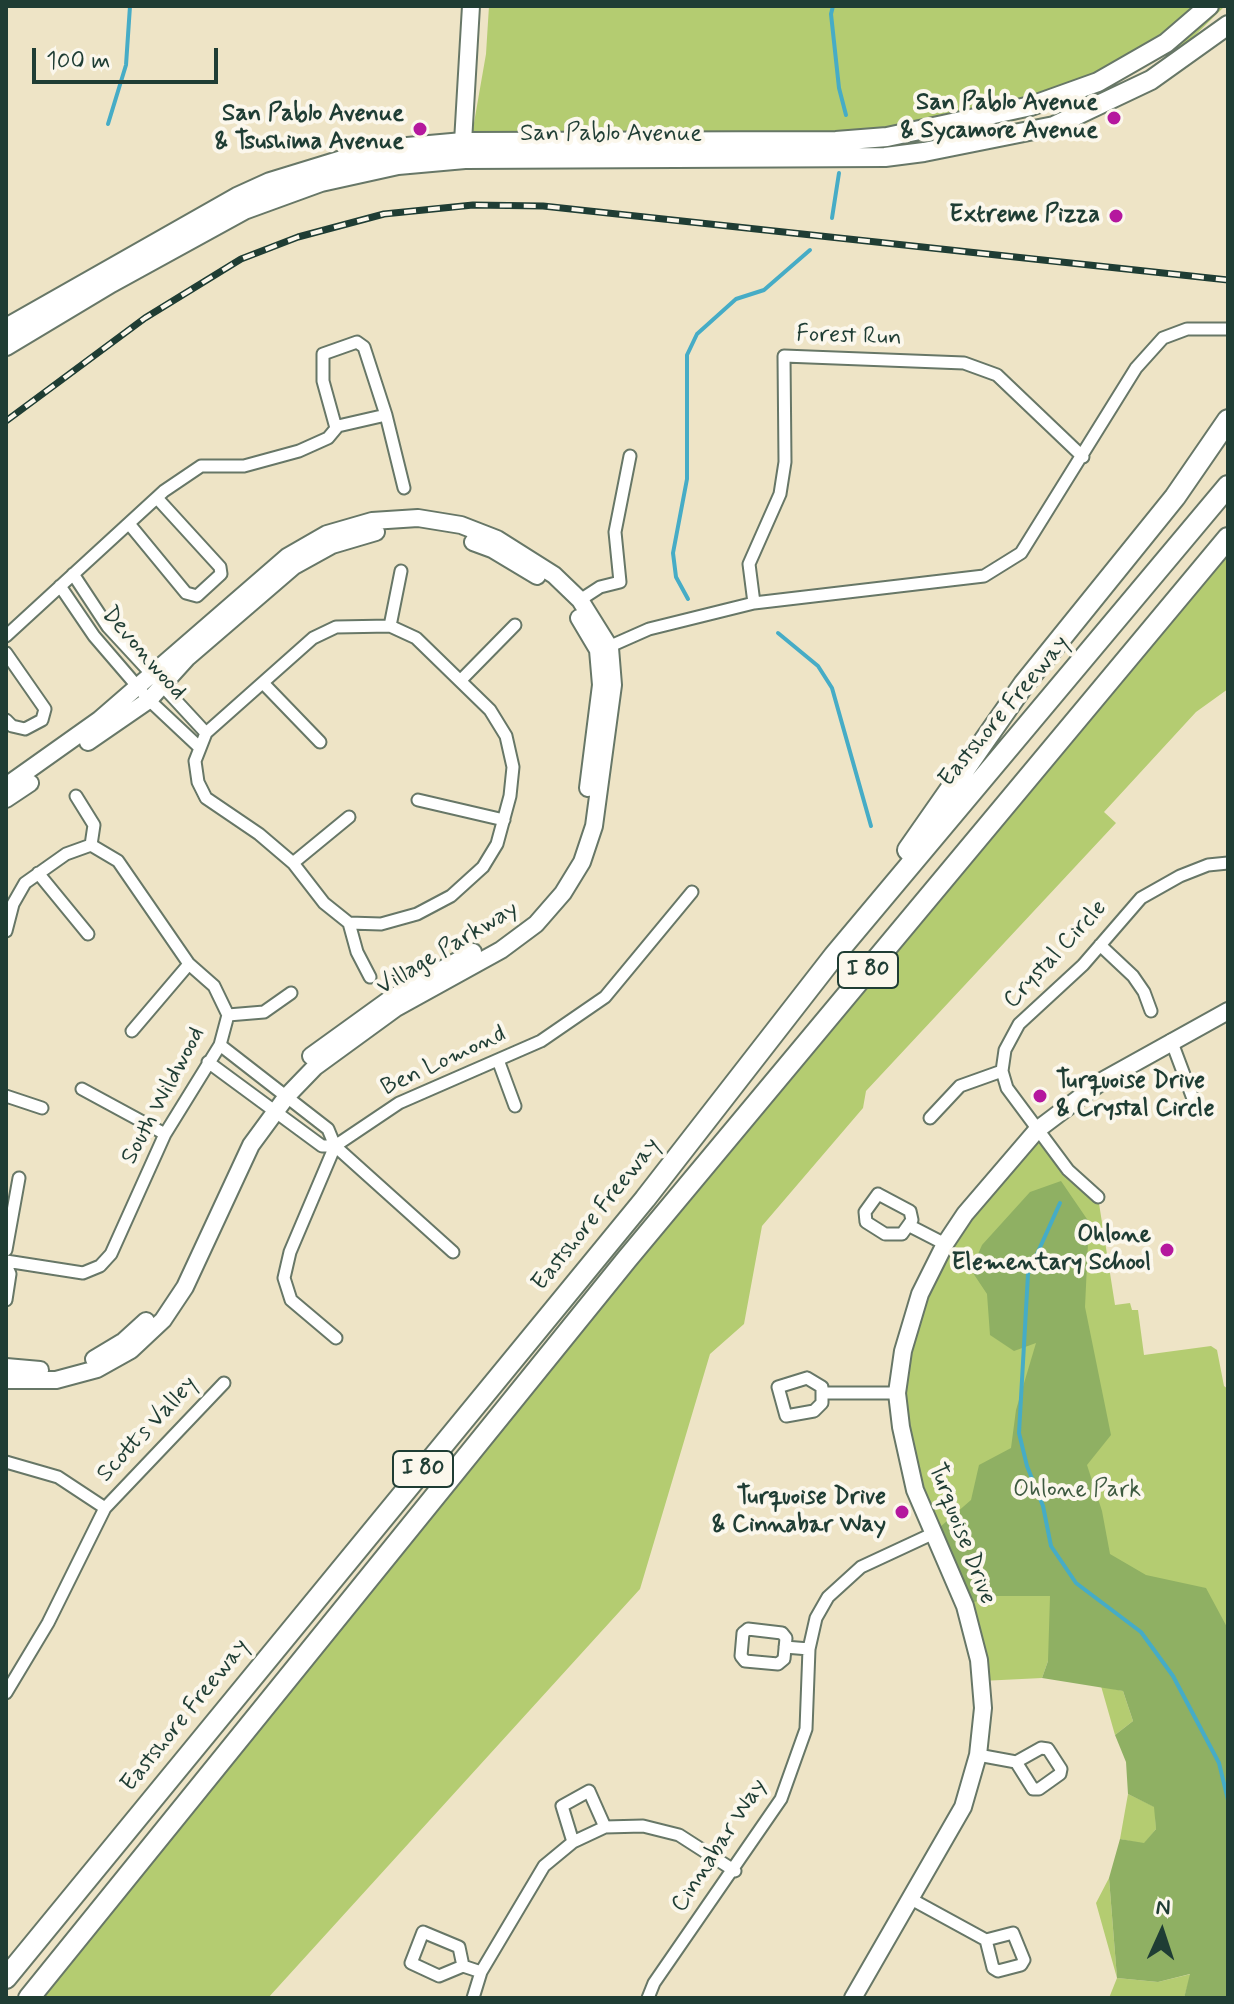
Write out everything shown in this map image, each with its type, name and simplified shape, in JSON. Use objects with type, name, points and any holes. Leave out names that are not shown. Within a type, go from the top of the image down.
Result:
[{"type":"highway","points":[[834,956],[1024,684],[1175,497],[1228,420]]},
{"type":"highway","name":"Eastshore Freeway","points":[[6,1978],[645,1199],[834,956],[1228,486]]},
{"type":"highway","name":"I 80","points":[[29,1998],[627,1259],[1228,538]]},
{"type":"main road","name":"San Pablo Avenue","points":[[6,328],[112,265],[270,182],[345,159],[396,148],[463,142],[836,141],[887,137],[1031,106],[1098,82],[1166,43],[1209,6]]},
{"type":"main road","name":"San Pablo Avenue","points":[[6,346],[111,283],[244,210],[321,182],[398,165],[465,159],[885,157],[924,152],[1054,126],[1151,80],[1228,25]]},
{"type":"street","points":[[463,142],[471,6]]},
{"type":"street","points":[[604,649],[649,629],[754,603],[984,576],[1021,553],[1136,368],[1163,338],[1187,329],[1228,329]]},
{"type":"street","points":[[336,428],[323,381],[323,354],[331,348],[357,342],[364,347],[386,415],[404,488]]},
{"type":"street","name":"Forest Run","points":[[754,603],[749,564],[780,494],[785,462],[784,356],[964,363],[997,375],[1083,457]]},
{"type":"street","points":[[6,636],[157,498],[201,466],[244,466],[299,451],[328,438],[336,428],[386,415]]},
{"type":"street","points":[[580,600],[600,587],[620,582],[615,532],[630,456]]},
{"type":"street","points":[[130,525],[186,593],[197,596],[221,574],[220,567],[157,498]]},
{"type":"street","name":"Village Parkway","points":[[6,799],[149,700],[150,682],[287,557],[327,534],[372,521],[418,518],[461,525],[497,539],[554,575],[580,600],[604,649],[613,685],[594,826],[582,862],[563,893],[536,924],[501,950],[396,1008],[283,1092],[241,1140],[175,1281],[154,1313],[124,1341],[93,1359],[55,1369],[6,1367]]},
{"type":"street","name":"Village Parkway","points":[[6,786],[187,658],[294,566],[332,545],[374,532],[417,530],[458,536],[492,549],[547,583],[571,607],[604,649]]},
{"type":"street","points":[[390,626],[401,571]]},
{"type":"street","name":"Devonwood","points":[[73,574],[150,682]]},
{"type":"street","name":"Devonwood","points":[[60,586],[94,636],[206,733]]},
{"type":"street","points":[[461,680],[515,625]]},
{"type":"street","points":[[349,923],[381,924],[417,914],[451,896],[483,867],[497,844],[513,767],[506,736],[490,710],[416,638],[390,626],[336,627],[313,638],[206,733],[198,746],[198,782],[206,798],[259,834],[293,863],[324,903],[349,923],[357,952],[370,977]]},
{"type":"street","points":[[6,653],[45,709],[42,720],[25,729],[12,726],[6,720]]},
{"type":"street","points":[[264,684],[320,742]]},
{"type":"street","name":"Devonwood","points":[[149,700],[198,746]]},
{"type":"street","points":[[6,931],[13,904],[25,883],[66,854],[91,845],[94,825],[76,796]]},
{"type":"street","points":[[418,800],[504,820]]},
{"type":"street","points":[[293,863],[349,817]]},
{"type":"street","name":"South Wildwood","points":[[6,1263],[83,1273],[100,1266],[111,1254],[165,1134],[220,1045],[228,1015],[214,986],[189,964],[118,861],[91,845]]},
{"type":"street","name":"Crystal Circle","points":[[1002,1071],[1005,1050],[1019,1024],[1100,945],[1132,907],[1153,889],[1208,865],[1228,863]]},
{"type":"street","points":[[38,873],[88,934]]},
{"type":"street","name":"Ben Lomond","points":[[335,1146],[399,1103],[541,1041],[605,997],[692,892]]},
{"type":"street","points":[[1100,945],[1133,976],[1144,992],[1151,1011]]},
{"type":"street","points":[[132,1031],[189,964]]},
{"type":"street","points":[[228,1015],[264,1012],[291,993]]},
{"type":"street","name":"Turquoise Drive","points":[[853,1998],[963,1807],[978,1755],[983,1708],[979,1660],[965,1606],[932,1534],[906,1458],[897,1393],[913,1312],[945,1244],[988,1184],[1037,1130],[1102,1081],[1228,1011]]},
{"type":"street","points":[[1171,1040],[1198,1112]]},
{"type":"street","points":[[220,1045],[328,1129],[335,1146],[453,1252]]},
{"type":"street","points":[[498,1060],[515,1106]]},
{"type":"street","points":[[208,1062],[322,1146],[335,1146]]},
{"type":"street","points":[[930,1118],[960,1086],[1002,1071],[1007,1088],[1037,1130],[1068,1170],[1098,1197]]},
{"type":"street","points":[[82,1089],[165,1134]]},
{"type":"street","points":[[6,1096],[42,1108]]},
{"type":"street","name":"Village Parkway","points":[[6,1380],[56,1380],[97,1369],[131,1350],[163,1320],[185,1287],[270,1106]]},
{"type":"street","points":[[335,1146],[290,1252],[284,1278],[291,1300],[336,1338]]},
{"type":"street","points":[[6,1250],[19,1178]]},
{"type":"street","points":[[910,1226],[945,1244]]},
{"type":"street","points":[[6,1263],[10,1274],[6,1300]]},
{"type":"street","name":"Scotts Valley","points":[[6,1693],[48,1623],[105,1508],[224,1383]]},
{"type":"street","points":[[824,1393],[897,1393]]},
{"type":"street","name":"Scotts Valley","points":[[6,1462],[58,1477],[105,1508]]},
{"type":"street","name":"Cinnabar Way","points":[[648,1998],[654,1983],[735,1871],[781,1799],[806,1729],[809,1649],[816,1618],[828,1597],[843,1581],[870,1562],[932,1534]]},
{"type":"street","points":[[748,1629],[782,1633],[785,1647],[784,1659],[778,1664],[745,1661],[741,1656],[743,1633],[748,1629]]},
{"type":"street","points":[[785,1647],[809,1649]]},
{"type":"street","points":[[978,1755],[1016,1762]]},
{"type":"street","points":[[573,1842],[562,1806],[589,1791],[605,1827]]},
{"type":"street","points":[[473,1998],[481,1972],[544,1866],[573,1842],[605,1827],[643,1826],[679,1835],[735,1871]]},
{"type":"street","points":[[911,1899],[986,1940]]},
{"type":"street","points":[[463,1966],[459,1947],[423,1932],[411,1963],[439,1976],[463,1966],[481,1972]]},
{"type":"green space","points":[[489,6],[1225,6],[1182,48],[1017,120],[863,149],[471,140],[486,54]]},
{"type":"green space","points":[[1228,538],[1228,689],[1196,712],[1104,812],[1116,823],[866,1091],[863,1108],[762,1226],[744,1324],[710,1354],[640,1589],[268,1998],[29,1998]]},
{"type":"green space","name":"Ohlone Park","points":[[1037,1130],[1098,1197],[1115,1305],[1130,1303],[1132,1310],[1138,1310],[1144,1355],[1211,1346],[1217,1350],[1224,1386],[1228,1389],[1228,1664],[1048,1661],[1042,1678],[981,1681],[979,1660],[932,1534],[897,1393],[927,1277]]},
{"type":"green space","points":[[1061,1181],[1089,1222],[1085,1307],[1111,1435],[1087,1465],[1102,1511],[1110,1554],[1146,1575],[1206,1588],[1228,1629],[1228,1998],[1184,1998],[1190,1974],[1158,1982],[1117,1978],[1109,1878],[1120,1839],[1144,1843],[1156,1829],[1154,1807],[1128,1794],[1126,1762],[1115,1735],[1133,1721],[1123,1691],[1042,1678],[1048,1661],[1050,1596],[989,1596],[965,1606],[932,1534],[971,1500],[979,1465],[1011,1448],[1016,1410],[1036,1343],[1014,1351],[990,1335],[987,1294],[971,1270],[982,1245],[1030,1192]]},
{"type":"green space","points":[[1101,1686],[1123,1691],[1133,1721],[1115,1735]]},
{"type":"green space","points":[[1128,1794],[1155,1807],[1156,1829],[1144,1844],[1120,1839]]},
{"type":"green space","points":[[1109,1878],[1117,1978],[1096,1903]]},
{"type":"green space","points":[[1191,1974],[1184,1998],[1109,1998],[1117,1978],[1158,1982]]},
{"type":"waterway","points":[[108,124],[126,65],[130,6]]},
{"type":"waterway","points":[[833,6],[831,14],[839,88],[846,115]]},
{"type":"waterway","points":[[832,218],[839,173]]},
{"type":"waterway","points":[[688,599],[676,577],[673,553],[687,479],[687,355],[697,334],[736,299],[764,290],[810,250]]},
{"type":"waterway","points":[[778,633],[818,666],[832,688],[871,826]]},
{"type":"waterway","points":[[1060,1203],[1028,1274],[1019,1433],[1027,1466],[1043,1506],[1051,1546],[1076,1583],[1141,1632],[1173,1676],[1219,1763],[1228,1800]]},
{"type":"railway","points":[[6,421],[145,318],[241,259],[298,237],[384,214],[473,205],[543,206],[1228,280]]},
{"type":"place","name":"San Pablo Avenue & Sycamore Avenue","points":[[1114,118]]},
{"type":"place","name":"San Pablo Avenue & Tsushima Avenue","points":[[420,129]]},
{"type":"place","name":"Extreme Pizza","points":[[1116,216]]},
{"type":"place","name":"Turquoise Drive & Crystal Circle","points":[[1040,1096]]},
{"type":"place","name":"Ohlone Elementary School","points":[[1167,1250]]},
{"type":"place","name":"Turquoise Drive & Cinnabar Way","points":[[902,1512]]}]
